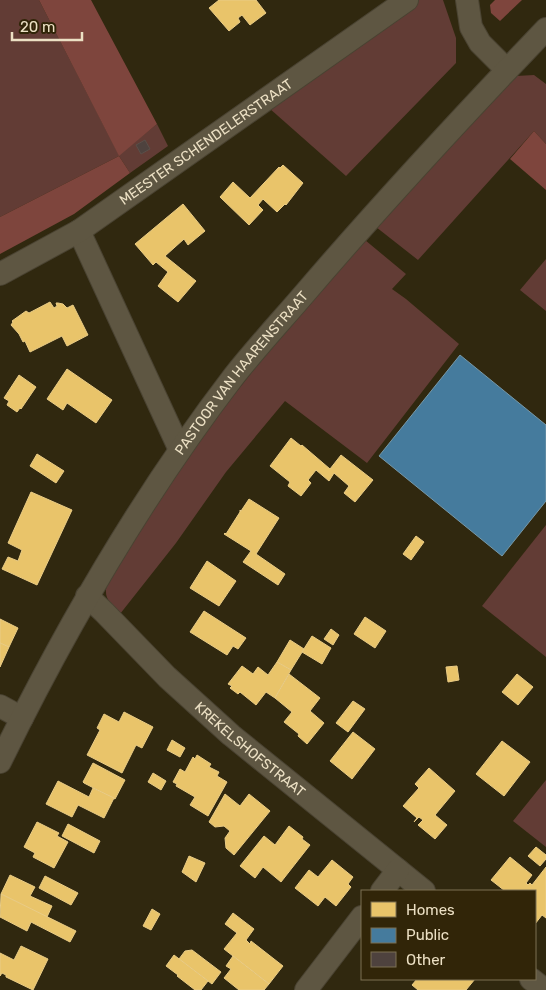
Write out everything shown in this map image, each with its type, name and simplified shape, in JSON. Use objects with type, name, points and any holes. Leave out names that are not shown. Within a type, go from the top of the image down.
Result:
[{"type":"street","name":"MEESTER SCHENDELERSTRAAT","points":[[0,274],[79,231],[407,0]]},
{"type":"street","points":[[467,0],[471,27],[480,43],[507,70]]},
{"type":"street","name":"PASTOOR VAN HAARENSTRAAT","points":[[0,762],[87,596],[139,511],[180,450],[235,375],[361,228],[546,30]]},
{"type":"street","points":[[79,231],[180,450]]},
{"type":"street","name":"KREKELSHOFSTRAAT","points":[[87,596],[167,677],[231,735],[423,890]]},
{"type":"street","points":[[0,706],[22,718]]},
{"type":"street","points":[[383,890],[398,870]]},
{"type":"street","points":[[306,990],[361,918]]},
{"type":"street","points":[[532,980],[545,990]]},
{"type":"shaded area","points":[[0,0],[39,0],[119,155],[157,124],[168,146],[130,173],[119,156],[0,217]]},
{"type":"shaded area","points":[[39,0],[91,0],[157,124],[119,156]]},
{"type":"shaded area","points":[[414,0],[443,0],[456,38],[456,63],[346,176],[269,108]]},
{"type":"shaded area","points":[[495,0],[522,0],[500,21],[491,13],[490,5]]},
{"type":"shaded area","points":[[534,75],[546,84],[546,144],[534,131],[418,260],[376,227],[516,76]]},
{"type":"shaded area","points":[[534,131],[546,144],[546,190],[510,159]]},
{"type":"shaded area","points":[[119,156],[130,173],[74,214],[0,254],[0,217]]},
{"type":"shaded area","points":[[365,240],[406,274],[392,289],[459,344],[367,463],[285,401],[226,472],[176,543],[120,614],[110,603],[106,587],[172,481],[204,433],[256,367]]},
{"type":"shaded area","points":[[546,259],[546,311],[520,290]]},
{"type":"shaded area","points":[[546,525],[546,657],[482,606]]},
{"type":"shaded area","points":[[546,780],[546,847],[513,821]]},
{"type":"building: Homes","points":[[219,0],[256,0],[266,13],[250,25],[242,15],[238,18],[240,22],[229,31],[209,8]]},
{"type":"building: Homes","points":[[283,165],[303,183],[286,205],[277,212],[263,199],[258,205],[263,210],[249,225],[220,197],[233,182],[250,198]]},
{"type":"building: Homes","points":[[183,204],[205,231],[188,245],[184,239],[165,256],[196,281],[178,302],[158,286],[168,272],[156,262],[153,265],[135,244]]},
{"type":"building: Homes","points":[[50,302],[54,308],[57,306],[56,303],[63,304],[67,308],[73,305],[88,335],[67,346],[62,336],[30,352],[25,341],[23,342],[11,325],[12,321],[26,311],[29,313]]},
{"type":"building: Homes","points":[[67,369],[112,400],[96,423],[67,403],[63,410],[47,399]]},
{"type":"building: Homes","points":[[19,375],[36,387],[17,412],[7,405],[9,401],[4,398]]},
{"type":"building: Homes","points":[[291,438],[330,469],[341,455],[373,480],[355,502],[344,493],[349,486],[334,473],[329,481],[316,470],[308,480],[311,483],[301,496],[288,486],[290,482],[270,466]]},
{"type":"building: Homes","points":[[37,454],[64,471],[56,483],[30,466]]},
{"type":"building: Homes","points":[[31,492],[72,510],[37,585],[2,569],[8,557],[18,561],[22,550],[8,543]]},
{"type":"building: Homes","points":[[249,499],[279,518],[256,554],[285,574],[278,585],[243,562],[251,551],[224,534],[226,534]]},
{"type":"building: Homes","points":[[416,536],[424,542],[411,560],[403,554]]},
{"type":"building: Homes","points":[[207,561],[236,581],[219,606],[190,588]]},
{"type":"building: Homes","points":[[204,611],[246,638],[238,649],[233,646],[227,655],[190,632]]},
{"type":"building: Homes","points":[[365,617],[386,631],[375,648],[354,634]]},
{"type":"building: Homes","points":[[0,619],[18,628],[9,647],[0,643]]},
{"type":"building: Homes","points":[[331,629],[339,635],[333,645],[324,639]]},
{"type":"building: Homes","points":[[312,636],[331,648],[322,664],[302,652]]},
{"type":"building: Homes","points":[[290,640],[304,649],[291,670],[277,662]]},
{"type":"building: Homes","points":[[0,643],[9,647],[0,667]]},
{"type":"building: Homes","points":[[277,662],[291,670],[275,698],[266,692],[256,705],[240,692],[238,694],[230,688],[232,686],[228,684],[242,666],[253,674],[258,667],[268,675]]},
{"type":"building: Homes","points":[[457,666],[459,680],[448,682],[446,667]]},
{"type":"building: Homes","points":[[289,674],[320,698],[310,711],[324,723],[307,744],[298,736],[299,734],[284,722],[292,712],[275,698]]},
{"type":"building: Homes","points":[[517,674],[533,687],[518,705],[502,692]]},
{"type":"building: Homes","points":[[353,701],[365,709],[348,732],[336,723]]},
{"type":"building: Homes","points":[[124,712],[153,727],[142,748],[136,745],[122,773],[87,755],[100,730],[97,728],[104,714],[119,722]]},
{"type":"building: Homes","points":[[353,732],[375,749],[352,779],[330,761]]},
{"type":"building: Homes","points":[[172,740],[185,748],[180,757],[167,750]]},
{"type":"building: Homes","points":[[502,741],[530,762],[504,796],[476,774]]},
{"type":"building: Homes","points":[[197,755],[211,764],[209,767],[219,772],[217,776],[227,782],[208,816],[190,805],[195,797],[176,786],[177,784],[173,782],[180,769],[185,772],[193,757],[195,759]]},
{"type":"building: Homes","points":[[93,763],[125,780],[115,799],[83,782]]},
{"type":"building: Homes","points":[[429,768],[455,791],[435,815],[447,825],[435,839],[418,825],[423,820],[419,817],[414,822],[417,818],[403,806],[419,788],[415,784]]},
{"type":"building: Homes","points":[[153,773],[166,781],[161,790],[148,782]]},
{"type":"building: Homes","points":[[58,781],[89,797],[93,788],[114,798],[104,818],[78,805],[72,817],[46,804]]},
{"type":"building: Homes","points":[[225,794],[240,806],[249,794],[270,811],[234,855],[226,848],[225,838],[230,831],[224,826],[215,827],[209,822]]},
{"type":"building: Homes","points":[[37,822],[59,833],[57,836],[68,842],[54,868],[33,857],[35,853],[24,847]]},
{"type":"building: Homes","points":[[68,824],[100,841],[94,853],[62,836]]},
{"type":"building: Homes","points":[[289,826],[310,845],[281,882],[263,867],[255,878],[240,866],[264,836],[275,845]]},
{"type":"building: Homes","points":[[536,847],[546,855],[546,859],[540,866],[528,856]]},
{"type":"building: Homes","points":[[189,856],[205,863],[196,882],[182,872]]},
{"type":"building: Homes","points":[[510,857],[532,875],[526,883],[528,885],[530,883],[532,885],[546,867],[546,918],[542,915],[536,923],[536,890],[504,890],[491,880]]},
{"type":"building: Homes","points":[[332,860],[353,877],[348,884],[351,887],[336,906],[325,897],[318,906],[295,888],[309,870],[318,877]]},
{"type":"building: Homes","points":[[10,875],[35,887],[30,896],[52,906],[47,917],[1,894]]},
{"type":"building: Homes","points":[[45,876],[78,893],[71,905],[39,888]]},
{"type":"building: Homes","points":[[1,894],[76,931],[70,942],[31,922],[27,931],[0,917]]},
{"type":"building: Homes","points":[[152,909],[160,914],[151,930],[143,926]]},
{"type":"building: Homes","points":[[233,913],[254,929],[246,940],[250,944],[251,941],[283,966],[269,984],[224,949],[237,933],[225,924]]},
{"type":"building: Homes","points":[[21,946],[48,959],[33,990],[6,977],[2,973],[0,976],[0,953],[14,960]]},
{"type":"building: Homes","points":[[192,950],[221,972],[212,984],[179,959],[185,951]]},
{"type":"building: Homes","points":[[174,955],[208,981],[201,990],[195,990],[166,966]]},
{"type":"building: Homes","points":[[233,956],[269,984],[264,990],[239,990],[224,978],[231,969],[226,966]]},
{"type":"building: Homes","points":[[416,980],[474,980],[466,990],[418,990],[412,985]]},
{"type":"building: Public","points":[[460,355],[546,425],[546,501],[502,556],[379,456]]},
{"type":"building: Other","points":[[145,140],[150,149],[141,154],[136,145]]}]
